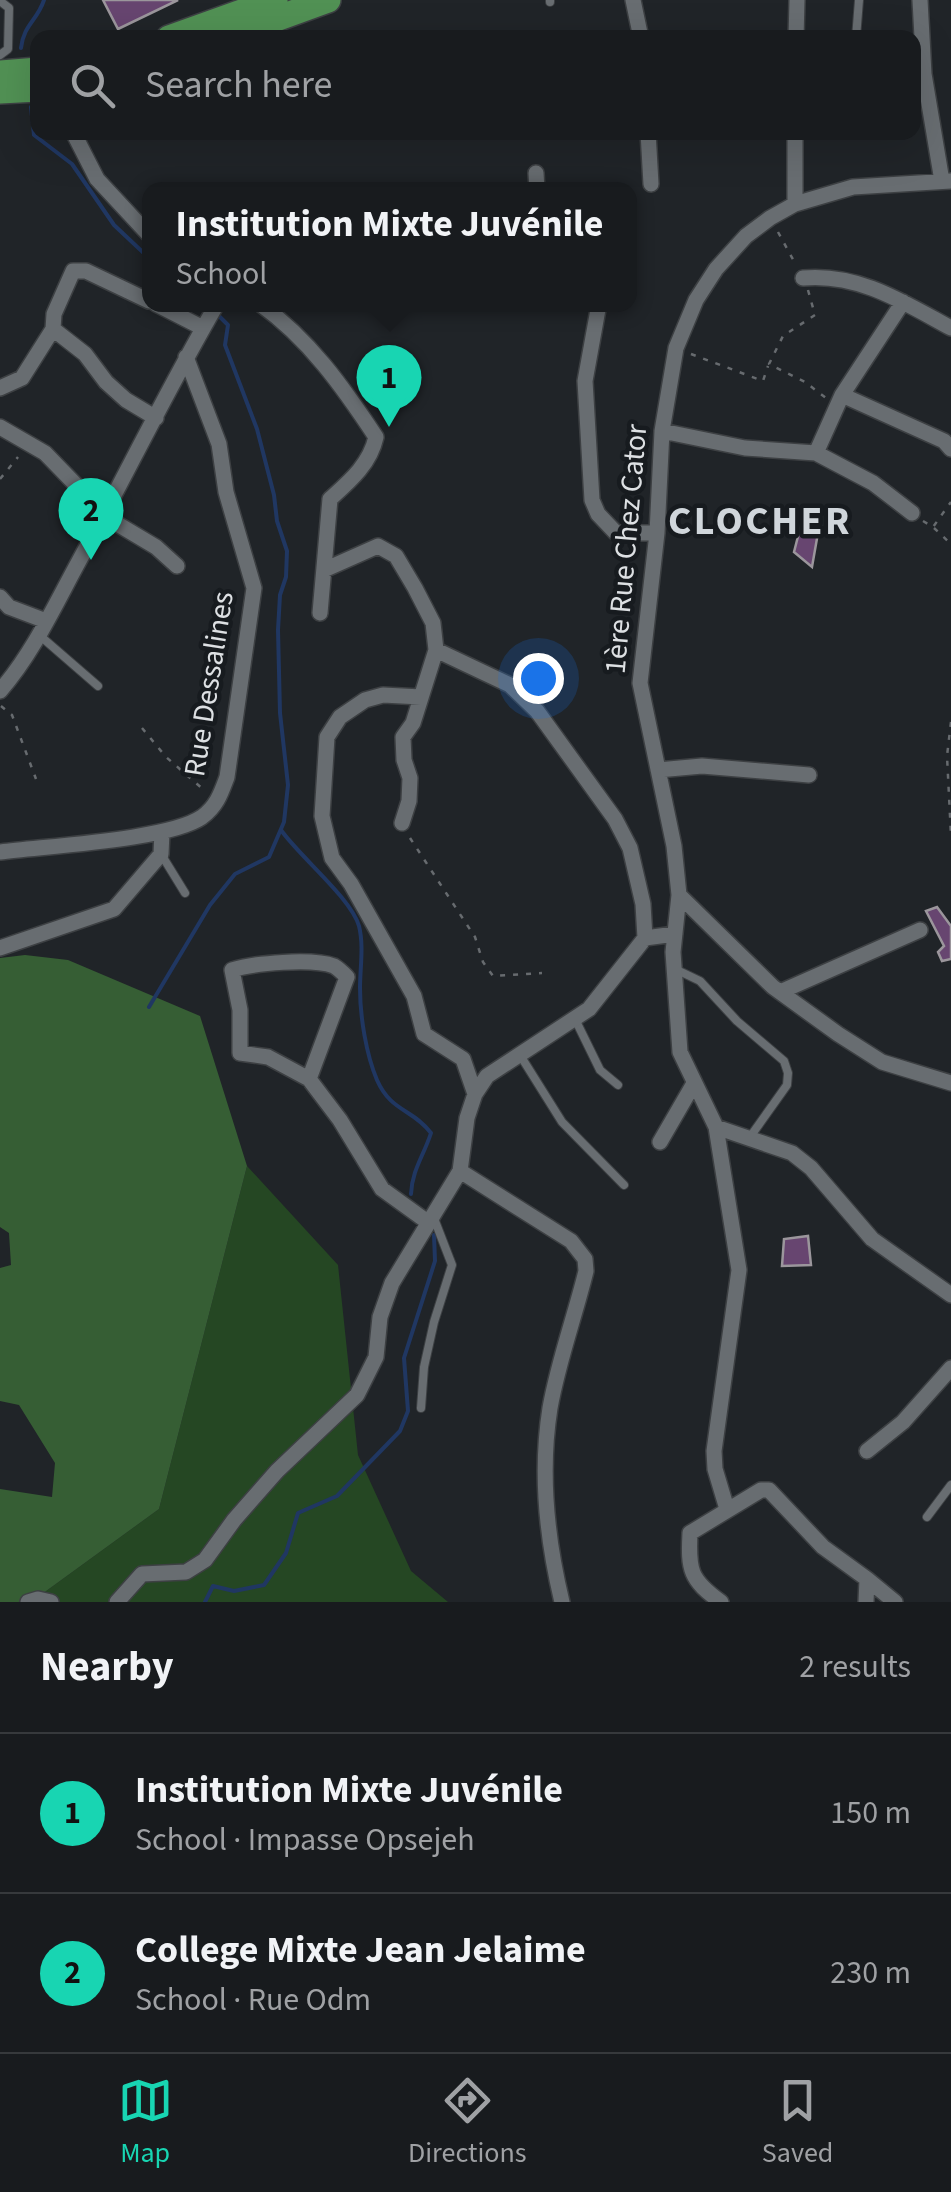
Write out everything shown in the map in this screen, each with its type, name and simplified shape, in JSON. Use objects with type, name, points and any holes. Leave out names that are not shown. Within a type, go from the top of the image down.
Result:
[{"type":"main road","points":[[236,20],[275,0]]},
{"type":"main road","points":[[199,30],[328,0]]},
{"type":"street","points":[[633,0],[639,30]]},
{"type":"street","points":[[796,30],[797,0]]},
{"type":"street","points":[[920,0],[924,74],[946,181]]},
{"type":"street","points":[[77,140],[97,178],[142,227]]},
{"type":"street","points":[[648,140],[651,184]]},
{"type":"street","points":[[795,140],[795,204]]},
{"type":"street","name":"1ère Rue Chez Cator","points":[[727,1509],[714,1451],[738,1270],[716,1127],[680,1052],[674,934],[679,895],[674,846],[640,683],[657,532],[662,432],[676,348],[696,300],[746,236],[795,204],[853,187],[946,181]]},
{"type":"street","points":[[0,388],[22,378],[53,329],[54,314],[74,272],[86,272],[142,298]]},
{"type":"street","points":[[803,278],[832,276],[868,285],[951,328]]},
{"type":"street","points":[[816,453],[839,401],[904,302]]},
{"type":"street","points":[[170,312],[203,328]]},
{"type":"street","points":[[0,691],[42,628],[212,312]]},
{"type":"street","points":[[271,312],[320,359],[376,437],[373,449],[355,476],[330,499],[320,613]]},
{"type":"street","points":[[598,312],[585,381],[592,500],[606,526],[616,532],[657,532]]},
{"type":"street","points":[[53,329],[85,354],[126,400],[156,418]]},
{"type":"street","name":"Rue Dessalines","points":[[0,852],[162,832],[200,818],[218,802],[227,778],[254,588],[226,492],[219,444],[186,357]]},
{"type":"street","points":[[839,401],[944,441],[951,449]]},
{"type":"street","points":[[0,428],[45,454],[77,486],[178,566]]},
{"type":"street","points":[[662,432],[745,448],[816,453],[873,483],[912,513]]},
{"type":"street","points":[[324,570],[378,546],[396,556],[433,623],[436,650],[413,724],[404,737],[404,760],[410,778],[409,801],[402,823]]},
{"type":"street","points":[[0,598],[42,628]]},
{"type":"street","points":[[117,1602],[142,1574],[186,1572],[204,1560],[277,1471],[356,1395],[376,1357],[380,1317],[392,1283],[460,1171],[467,1118],[486,1076],[589,1008],[645,938],[643,904],[630,848],[615,819],[537,711],[510,685],[436,650]]},
{"type":"street","points":[[421,697],[383,695],[364,700],[340,717],[326,737],[322,816],[332,858],[351,884],[414,996],[424,1034],[463,1060],[475,1094]]},
{"type":"street","points":[[658,770],[702,766],[809,776]]},
{"type":"street","points":[[0,948],[114,909],[161,854],[162,832]]},
{"type":"street","points":[[679,895],[780,992],[882,1062],[951,1083]]},
{"type":"street","points":[[780,992],[920,930]]},
{"type":"street","points":[[645,938],[674,934]]},
{"type":"street","points":[[309,1078],[347,977],[334,966],[309,964],[248,964],[232,970],[240,1010],[240,1054],[268,1057],[309,1078],[382,1189],[429,1222]]},
{"type":"street","points":[[660,1142],[693,1086]]},
{"type":"street","points":[[716,1127],[792,1153],[811,1168],[872,1239],[951,1295]]},
{"type":"street","points":[[460,1171],[570,1241],[585,1259],[586,1271],[551,1405],[548,1431],[547,1504],[552,1563],[562,1602]]},
{"type":"street","points":[[867,1451],[904,1422],[948,1377]]},
{"type":"street","points":[[721,1602],[696,1583],[689,1559],[690,1533],[761,1490],[770,1490],[824,1547],[896,1602]]},
{"type":"street","points":[[866,1602],[867,1579]]},
{"type":"street","points":[[28,1602],[50,1602]]},
{"type":"lane","points":[[856,30],[858,0]]},
{"type":"lane","points":[[0,2],[9,8],[8,50],[16,77]]},
{"type":"lane","points":[[42,628],[98,686]]},
{"type":"lane","points":[[161,854],[185,893]]},
{"type":"lane","points":[[675,969],[700,981],[737,1021],[784,1061],[787,1086],[750,1137]]},
{"type":"lane","points":[[575,1019],[600,1070],[618,1084]]},
{"type":"lane","points":[[520,1055],[562,1122],[624,1185]]},
{"type":"lane","points":[[421,1408],[424,1366],[452,1264],[435,1220],[429,1222]]},
{"type":"lane","points":[[926,1517],[951,1485]]},
{"type":"path","points":[[676,348],[762,381],[783,336],[815,315],[803,278],[770,218]]},
{"type":"path","points":[[769,364],[839,401]]},
{"type":"path","points":[[0,479],[28,444]]},
{"type":"path","points":[[933,528],[951,502]]},
{"type":"path","points":[[912,513],[951,544]]},
{"type":"path","points":[[0,705],[12,715],[36,779]]},
{"type":"path","points":[[951,722],[947,756],[951,836]]},
{"type":"path","points":[[142,728],[166,757],[218,802]]},
{"type":"path","points":[[402,823],[475,937],[483,962],[493,976],[542,973]]},
{"type":"green space","points":[[25,955],[68,960],[200,1016],[247,1166],[159,1509],[31,1602],[0,1602],[0,1489],[52,1497],[55,1463],[19,1405],[0,1401],[0,1268],[11,1265],[9,1233],[0,1227],[0,958]]},
{"type":"green space","points":[[247,1166],[338,1265],[358,1455],[411,1571],[448,1602],[31,1602],[159,1509]]},
{"type":"building","points":[[103,0],[178,0],[118,29]]},
{"type":"building","points":[[803,517],[819,527],[812,567],[794,552]]},
{"type":"building","points":[[937,907],[951,926],[951,959],[942,961],[938,952],[944,946],[926,911]]},
{"type":"building","points":[[808,1236],[811,1265],[782,1266],[784,1239]]},
{"type":"waterway","points":[[21,48],[44,0]]},
{"type":"waterway","points":[[41,140],[72,164],[114,225],[142,251]]},
{"type":"waterway","points":[[149,1007],[210,905],[235,874],[269,857],[284,822],[288,785],[280,713],[278,630],[287,551],[257,429],[225,345],[228,325],[217,314]]},
{"type":"waterway","points":[[281,830],[336,890],[359,926],[361,1011],[373,1070],[395,1105],[431,1133],[411,1194]]},
{"type":"waterway","points":[[205,1602],[213,1586],[234,1591],[264,1585],[286,1553],[298,1513],[337,1496],[400,1431],[408,1411],[404,1358],[435,1261],[434,1235]]},
{"type":"place","name":"Institution Mixte Juvénile","points":[[389,427]]},
{"type":"place","name":"College Mixte Jean Jelaime","points":[[91,560]]},
{"type":"district","name":"CLOCHER","points":[[760,521]]}]
